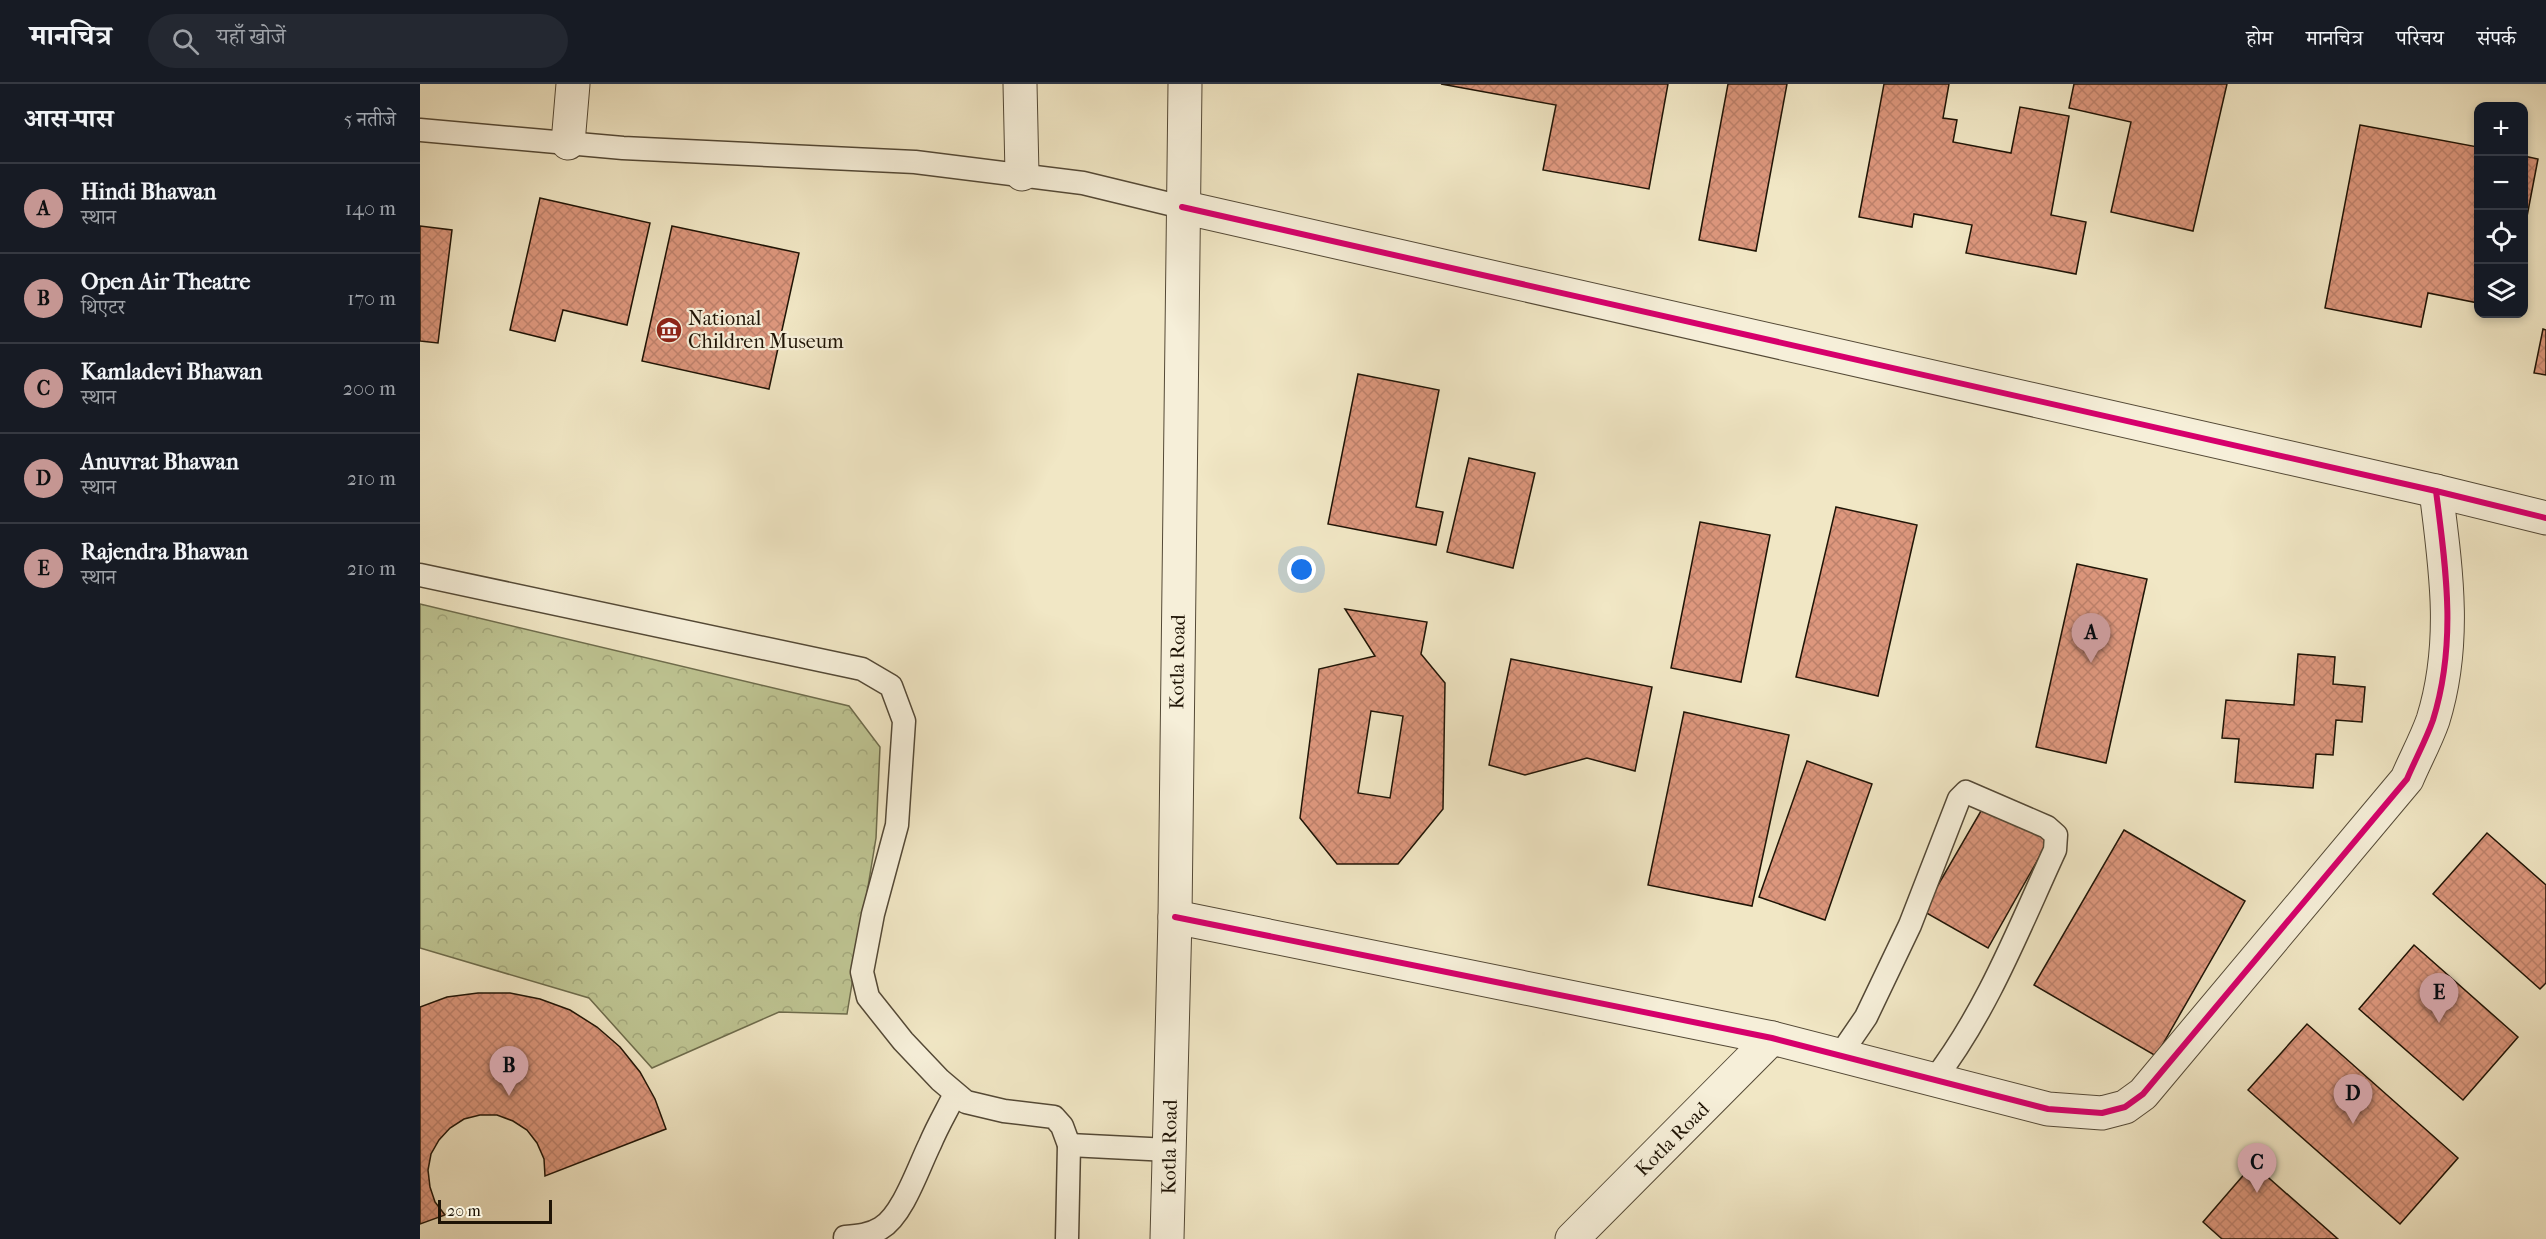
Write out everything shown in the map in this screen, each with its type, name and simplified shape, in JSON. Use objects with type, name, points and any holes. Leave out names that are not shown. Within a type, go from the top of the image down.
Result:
[{"type":"street","points":[[568,143],[573,84]]},
{"type":"street","points":[[1020,84],[1022,174]]},
{"type":"street","name":"Kotla Road","points":[[1167,1239],[1175,917],[1185,84]]},
{"type":"street","points":[[1182,207],[2436,491],[2546,518]]},
{"type":"street","points":[[1175,917],[1772,1038],[2048,1109],[2102,1113],[2125,1107],[2143,1094],[2407,779],[2433,720],[2448,640],[2446,569],[2436,491]]},
{"type":"street","name":"Kotla Road","points":[[1572,1239],[1772,1038]]},
{"type":"lane","points":[[420,130],[623,148],[915,162],[1083,183],[1182,207]]},
{"type":"lane","points":[[420,575],[862,669],[891,686],[904,721],[897,825],[873,914],[862,972],[868,997],[903,1041],[955,1094],[966,1102],[1004,1112],[1053,1117],[1062,1126],[1069,1145],[1068,1239]]},
{"type":"lane","points":[[1840,1055],[1866,1017],[1910,925],[1959,800],[1966,792],[2047,827],[2056,835],[2055,850],[1982,1008],[1934,1080]]},
{"type":"lane","points":[[845,1237],[864,1235],[883,1227],[897,1210],[920,1170],[928,1146],[955,1094]]},
{"type":"lane","points":[[1069,1145],[1169,1150]]},
{"type":"green space","points":[[420,604],[849,706],[880,747],[876,838],[847,1014],[779,1012],[652,1068],[589,998],[420,948]]},
{"type":"building","points":[[1441,84],[1668,84],[1649,189],[1543,170],[1556,105]]},
{"type":"building","points":[[1728,84],[1787,84],[1756,251],[1699,240]]},
{"type":"building","points":[[1884,84],[1949,84],[1943,118],[1957,120],[1953,142],[2011,153],[2020,107],[2069,116],[2051,215],[2086,222],[2076,274],[1966,253],[1972,225],[1914,214],[1912,227],[1859,217]]},
{"type":"building","points":[[2074,84],[2227,84],[2193,231],[2111,212],[2131,122],[2069,108]]},
{"type":"building","points":[[2360,125],[2474,146],[2474,302],[2428,293],[2421,327],[2325,308]]},
{"type":"building","points":[[2528,157],[2538,159],[2528,211]]},
{"type":"building","points":[[540,198],[650,223],[627,325],[563,310],[555,341],[510,330]]},
{"type":"building","points":[[420,226],[452,230],[438,343],[420,341]]},
{"type":"building","points":[[672,226],[799,253],[769,389],[642,361]]},
{"type":"building","points":[[2543,329],[2546,330],[2546,375],[2534,373]]},
{"type":"building","points":[[1358,374],[1439,390],[1416,507],[1443,512],[1436,545],[1328,524]]},
{"type":"building","points":[[1469,458],[1535,473],[1513,568],[1447,552]]},
{"type":"building","points":[[1836,507],[1917,525],[1878,696],[1796,677]]},
{"type":"building","points":[[1700,522],[1770,535],[1741,682],[1671,668]]},
{"type":"building","points":[[2077,564],[2147,579],[2106,763],[2036,747]]},
{"type":"building","points":[[1345,609],[1427,622],[1421,654],[1445,683],[1443,809],[1398,864],[1337,864],[1300,818],[1319,669],[1375,656]],"holes":[[[1371,711],[1403,716],[1390,798],[1358,793]]]},
{"type":"building","points":[[2298,654],[2335,657],[2333,684],[2365,687],[2362,722],[2336,720],[2333,755],[2316,754],[2313,788],[2235,782],[2239,739],[2222,738],[2226,700],[2294,705]]},
{"type":"building","points":[[1511,659],[1652,687],[1635,771],[1587,758],[1525,775],[1489,765]]},
{"type":"building","points":[[1684,712],[1789,735],[1752,906],[1648,885]]},
{"type":"building","points":[[1807,761],[1872,784],[1825,920],[1759,897]]},
{"type":"building","points":[[1985,804],[2049,840],[1988,948],[1923,911]]},
{"type":"building","points":[[2124,830],[2245,901],[2156,1056],[2034,985]]},
{"type":"building","points":[[2487,833],[2546,885],[2546,983],[2540,989],[2433,894]]},
{"type":"building","points":[[2414,945],[2518,1037],[2463,1100],[2359,1009]]},
{"type":"building","points":[[478,993],[510,993],[540,999],[570,1010],[597,1027],[620,1047],[640,1072],[655,1099],[666,1129],[545,1176],[544,1159],[537,1143],[527,1130],[497,1115],[480,1115],[464,1119],[450,1128],[439,1140],[431,1154],[428,1170],[430,1187],[435,1202],[445,1215],[420,1224],[420,1007],[447,997]]},
{"type":"building","points":[[2307,1024],[2458,1158],[2400,1224],[2248,1090]]},
{"type":"building","points":[[2253,1164],[2338,1239],[2222,1239],[2203,1222]]},
{"type":"cycle path","points":[[1182,207],[2436,491],[2546,518]]},
{"type":"cycle path","points":[[1175,917],[1772,1038],[2048,1109],[2102,1113],[2125,1107],[2143,1094],[2407,779],[2433,720],[2445,663],[2446,577],[2436,491]]},
{"type":"place","name":"National Children Museum","points":[[669,330]]},
{"type":"place","name":"Hindi Bhawan","points":[[2091,663]]},
{"type":"place","name":"Rajendra Bhawan","points":[[2439,1023]]},
{"type":"place","name":"Open Air Theatre","points":[[509,1096]]},
{"type":"place","name":"Anuvrat Bhawan","points":[[2353,1124]]},
{"type":"place","name":"Kamladevi Bhawan","points":[[2257,1193]]}]
